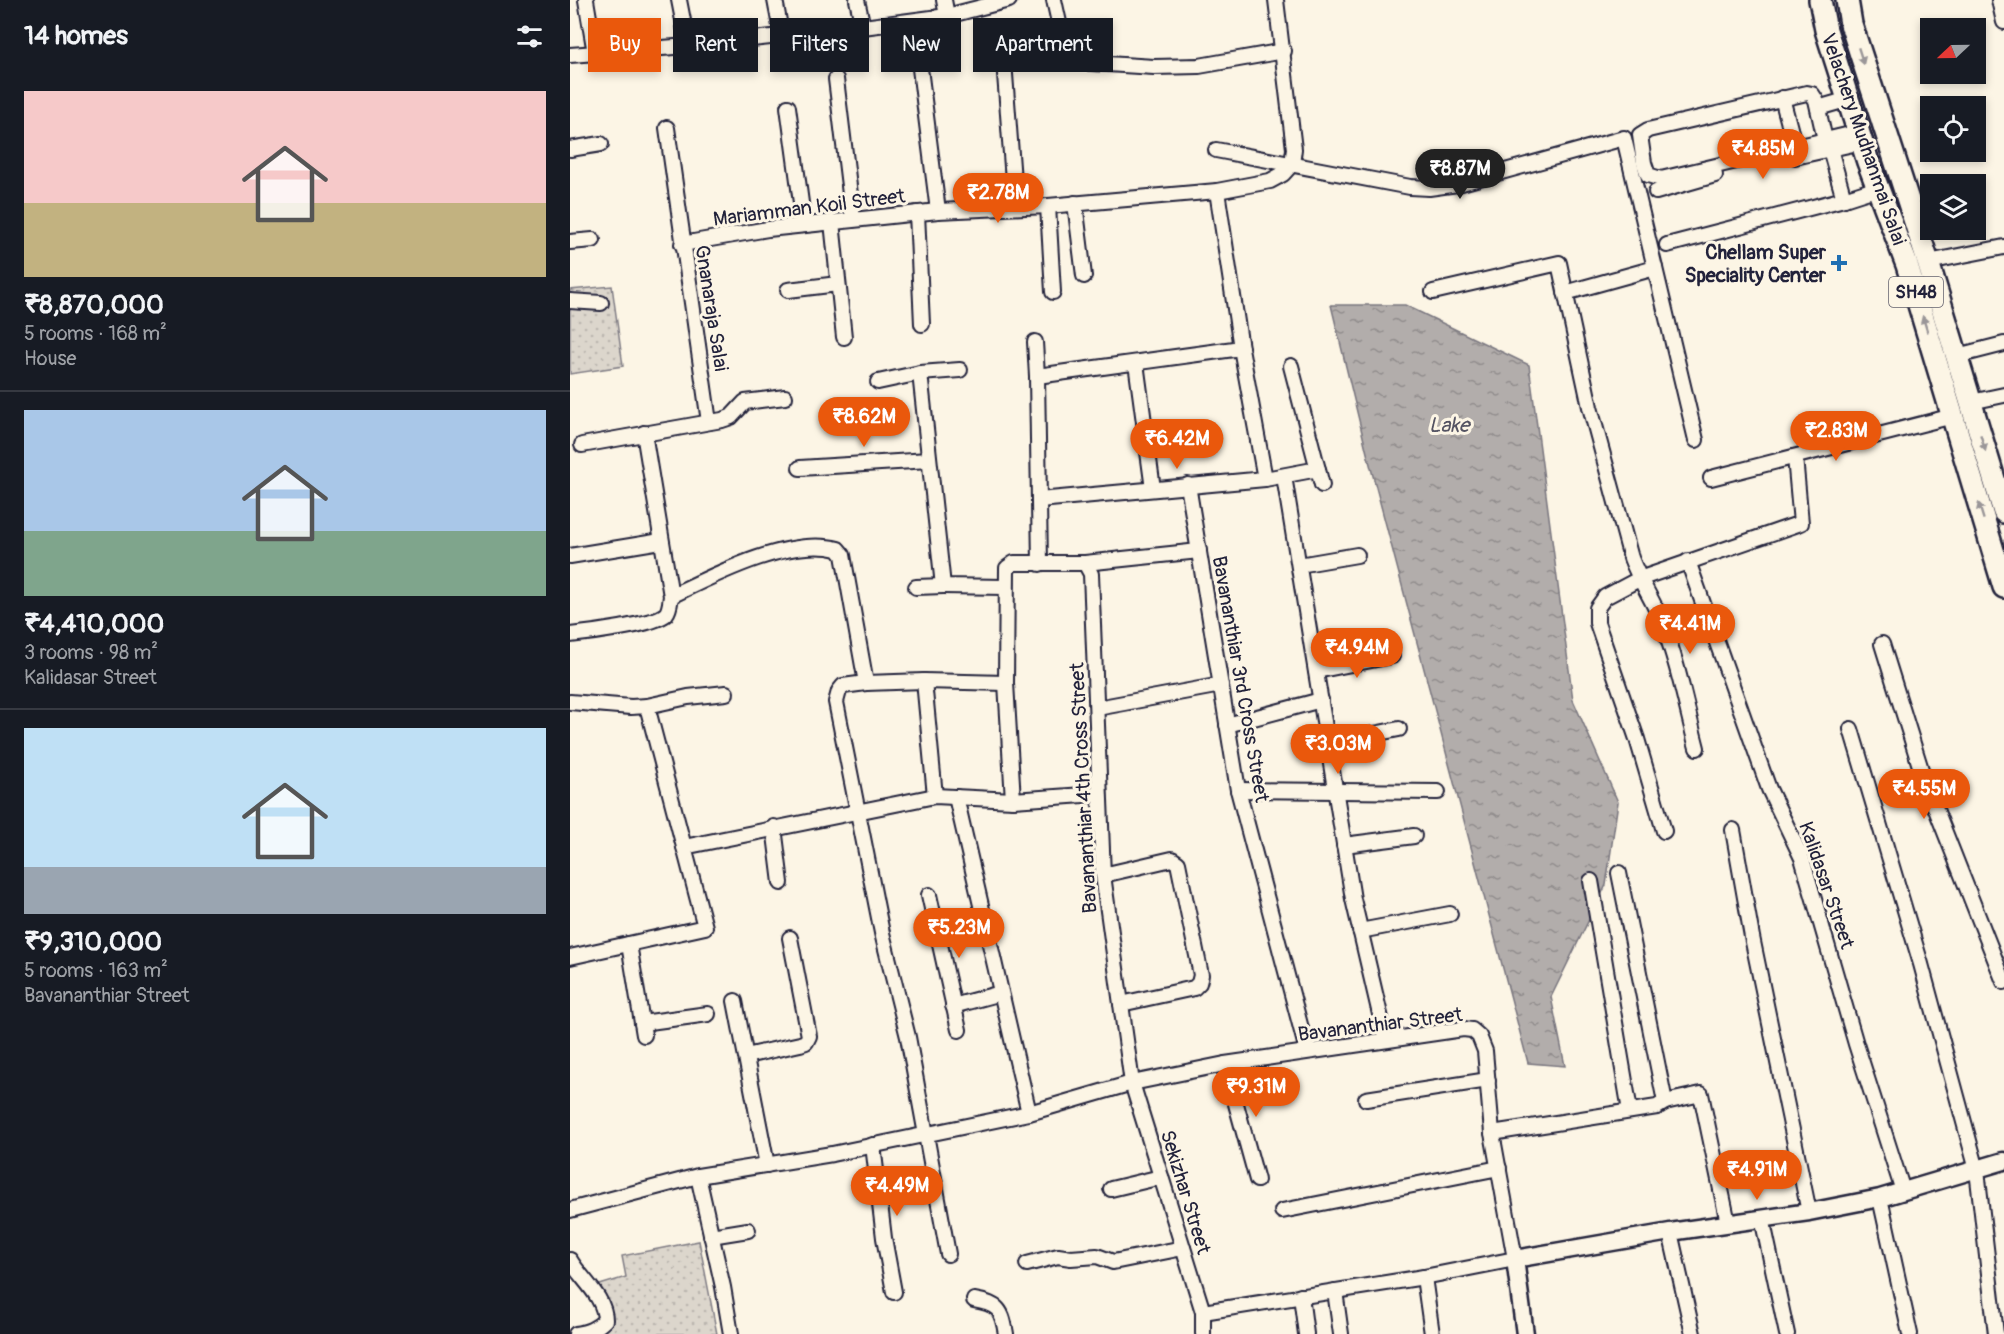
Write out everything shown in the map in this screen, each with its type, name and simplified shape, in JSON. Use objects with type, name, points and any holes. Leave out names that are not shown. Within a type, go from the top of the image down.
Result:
[{"type":"main road","name":"Velachery Mudhanmai Salai","points":[[1820,0],[1826,30],[1860,137],[1907,265],[2004,587]]},
{"type":"main road","name":"Velachery Mudhanmai Salai","points":[[1846,0],[1851,24],[1928,262],[2004,512]]},
{"type":"street","points":[[586,0],[589,18]]},
{"type":"street","points":[[679,0],[683,18]]},
{"type":"street","points":[[775,0],[778,18]]},
{"type":"street","points":[[857,0],[861,18]]},
{"type":"street","points":[[944,0],[947,16]]},
{"type":"street","points":[[934,18],[1009,0]]},
{"type":"street","points":[[1054,0],[1058,18]]},
{"type":"street","points":[[1291,0],[1277,2],[1294,149],[1292,164]]},
{"type":"street","points":[[2000,0],[2004,22]]},
{"type":"street","points":[[1113,65],[1199,66],[1284,51]]},
{"type":"street","points":[[570,55],[588,54]]},
{"type":"street","points":[[920,72],[938,211]]},
{"type":"street","points":[[999,72],[1015,207]]},
{"type":"street","points":[[836,79],[853,219]]},
{"type":"street","points":[[1828,144],[1795,147],[1661,179],[1648,175],[1640,135],[1648,130],[1782,98],[1812,94],[1818,108],[1844,199]]},
{"type":"street","points":[[1782,98],[1795,147]]},
{"type":"street","points":[[1818,108],[1849,99]]},
{"type":"street","points":[[788,107],[804,225]]},
{"type":"street","name":"Gnanaraja Salai","points":[[667,128],[709,422]]},
{"type":"street","points":[[1656,192],[1860,137]]},
{"type":"street","points":[[1216,150],[1410,187],[1429,188],[1458,184],[1624,138],[1696,440]]},
{"type":"street","points":[[570,149],[601,144]]},
{"type":"street","name":"Mariamman Koil Street","points":[[682,244],[768,229],[853,219],[938,211],[1048,206],[1217,191],[1270,181],[1283,174],[1292,164]]},
{"type":"street","points":[[1667,245],[1878,188]]},
{"type":"street","points":[[1217,191],[1241,348],[1265,479]]},
{"type":"street","points":[[1075,203],[1084,276]]},
{"type":"street","points":[[1048,206],[1053,292]]},
{"type":"street","points":[[917,213],[922,324]]},
{"type":"street","points":[[832,222],[844,336]]},
{"type":"street","points":[[570,242],[593,240]]},
{"type":"street","points":[[1928,262],[2004,248]]},
{"type":"street","points":[[1433,292],[1559,263],[1590,407],[1631,558],[1639,579],[1661,619],[1676,662],[1697,748]]},
{"type":"street","points":[[1565,292],[1655,268]]},
{"type":"street","points":[[788,290],[838,284]]},
{"type":"street","points":[[570,301],[601,303]]},
{"type":"street","points":[[1035,342],[1040,564]]},
{"type":"street","points":[[1957,356],[2004,344]]},
{"type":"street","points":[[1037,376],[1241,348]]},
{"type":"street","points":[[1136,363],[1153,489]]},
{"type":"street","points":[[1291,366],[1322,485]]},
{"type":"street","points":[[878,382],[920,373],[960,370]]},
{"type":"street","points":[[920,373],[943,586]]},
{"type":"street","points":[[1971,402],[2004,395]]},
{"type":"street","points":[[582,445],[731,417],[745,402],[785,398]]},
{"type":"street","points":[[1712,478],[1953,416]]},
{"type":"street","points":[[570,635],[625,627],[662,616],[669,608],[671,596],[644,433]]},
{"type":"street","points":[[1664,831],[1637,739],[1597,622],[1597,609],[1605,597],[1639,579],[1801,522],[1795,457]]},
{"type":"street","points":[[800,468],[929,460]]},
{"type":"street","points":[[1039,500],[1265,479],[1318,469]]},
{"type":"street","points":[[1284,476],[1344,845],[1360,931],[1386,1040]]},
{"type":"street","name":"Bavananthiar 3rd Cross Street","points":[[1188,485],[1238,790],[1307,1052]]},
{"type":"street","points":[[570,555],[661,541]]},
{"type":"street","points":[[671,596],[732,566],[774,554],[815,546],[838,549],[843,555],[866,683]]},
{"type":"street","points":[[1013,800],[1006,682],[1006,568],[1014,562],[1085,563],[1199,551]]},
{"type":"street","points":[[1299,565],[1357,555]]},
{"type":"street","name":"Kalidasar Street","points":[[1689,561],[1769,789],[1802,858],[1856,1044],[1903,1191]]},
{"type":"street","name":"Bavananthiar 4th Cross Street","points":[[1085,563],[1091,574],[1103,875],[1132,1083]]},
{"type":"street","points":[[916,587],[1005,587]]},
{"type":"street","points":[[1882,644],[1924,779],[2004,982]]},
{"type":"street","points":[[1316,671],[1392,656]]},
{"type":"street","points":[[924,681],[935,796]]},
{"type":"street","points":[[948,1254],[908,1037],[882,933],[836,702],[843,686],[866,683],[1006,682]]},
{"type":"street","points":[[1097,708],[1221,685]]},
{"type":"street","points":[[570,702],[632,707],[726,693]]},
{"type":"street","points":[[1227,725],[1320,699]]},
{"type":"street","points":[[570,957],[705,927],[647,706]]},
{"type":"street","points":[[1328,743],[1399,729]]},
{"type":"street","points":[[1851,729],[1921,964],[1977,1170],[1996,1334]]},
{"type":"street","points":[[1238,790],[1438,792]]},
{"type":"street","points":[[684,847],[935,796],[1013,800],[1098,794]]},
{"type":"street","points":[[956,797],[1029,1113]]},
{"type":"street","points":[[774,827],[781,883]]},
{"type":"street","points":[[1733,830],[1752,937],[1809,1212]]},
{"type":"street","points":[[1344,845],[1414,836]]},
{"type":"street","points":[[1103,875],[1172,859],[1178,863],[1201,975],[1194,988],[1121,1004]]},
{"type":"street","points":[[1618,873],[1665,1102]]},
{"type":"street","points":[[1591,881],[1630,1111]]},
{"type":"street","points":[[929,895],[959,1030]]},
{"type":"street","points":[[1360,931],[1450,914]]},
{"type":"street","points":[[746,1056],[800,1044],[806,1042],[809,1036],[790,938]]},
{"type":"street","points":[[629,944],[643,1029],[708,1014]]},
{"type":"street","points":[[953,1006],[1001,993]]},
{"type":"street","points":[[735,1001],[767,1165]]},
{"type":"street","name":"Bavananthiar Street","points":[[570,1210],[698,1176],[873,1145],[1029,1113],[1132,1083],[1226,1064],[1463,1029],[1472,1030],[1482,1041],[1492,1132],[1515,1259]]},
{"type":"street","points":[[1226,1064],[1257,1180]]},
{"type":"street","points":[[1366,1099],[1488,1080]]},
{"type":"street","name":"Sekizhar Street","points":[[1132,1083],[1203,1312],[1203,1334]]},
{"type":"street","points":[[1492,1132],[1657,1107],[1665,1102],[1701,1094],[1728,1223]]},
{"type":"street","points":[[873,1145],[884,1238],[894,1292]]},
{"type":"street","points":[[1203,1312],[1424,1277],[1670,1232],[1809,1212],[1880,1198],[2004,1161]]},
{"type":"street","points":[[1282,1211],[1499,1168]]},
{"type":"street","points":[[698,1176],[731,1334]]},
{"type":"street","points":[[1111,1189],[1161,1177]]},
{"type":"street","points":[[1880,1198],[1910,1334]]},
{"type":"street","points":[[1762,1218],[1787,1334]]},
{"type":"street","points":[[711,1236],[748,1230]]},
{"type":"street","points":[[1670,1232],[1693,1334]]},
{"type":"street","points":[[1027,1264],[1058,1256],[1071,1258],[1097,1256],[1113,1262],[1183,1248]]},
{"type":"street","points":[[1515,1259],[1525,1334]]},
{"type":"street","points":[[570,1260],[605,1312],[605,1320],[599,1326],[576,1334]]},
{"type":"street","points":[[1424,1277],[1432,1334]]},
{"type":"street","points":[[1335,1291],[1341,1334]]},
{"type":"street","points":[[1301,1296],[1306,1334]]},
{"type":"street","points":[[974,1300],[991,1302],[999,1309],[1004,1320],[1006,1334]]},
{"type":"shaded area","points":[[612,286],[623,366],[570,374],[570,290]]},
{"type":"shaded area","points":[[699,1241],[717,1334],[572,1334],[605,1320],[590,1288],[626,1277],[622,1256]]},
{"type":"water","name":"Lake","points":[[1331,305],[1405,305],[1529,365],[1573,700],[1618,802],[1606,885],[1551,997],[1565,1066],[1528,1063],[1367,453]]},
{"type":"place","name":"Chellam Super Speciality Center","points":[[1839,263]]}]
